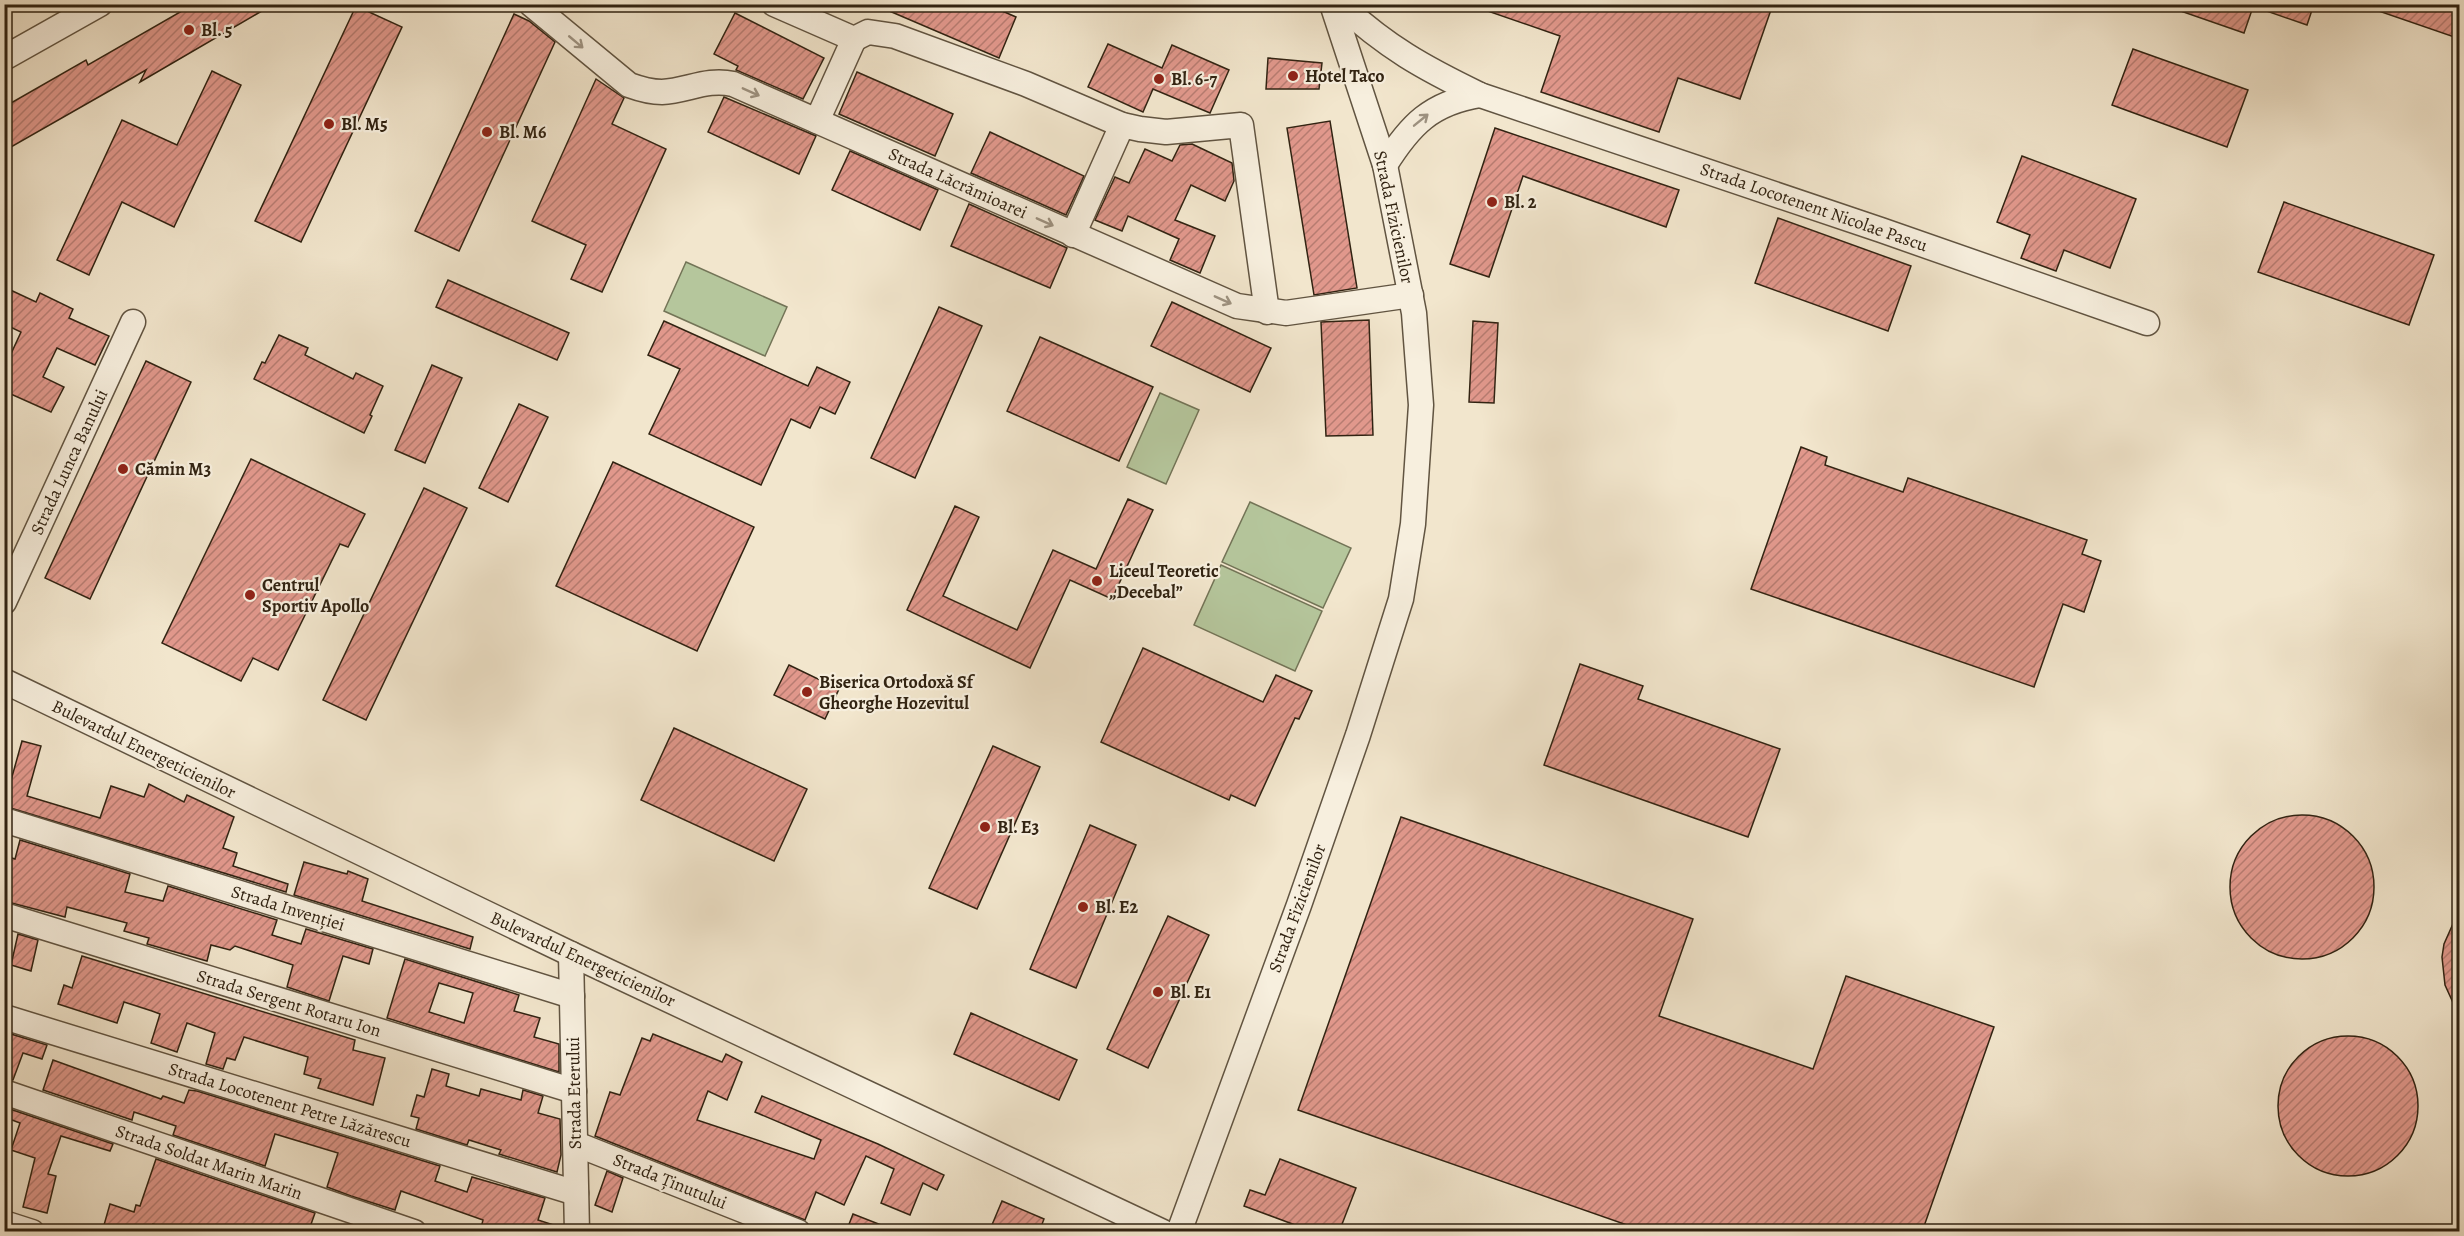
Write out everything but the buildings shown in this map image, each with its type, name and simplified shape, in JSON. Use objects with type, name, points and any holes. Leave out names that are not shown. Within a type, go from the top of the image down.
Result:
[{"type":"street","points":[[4,58],[100,4]]},
{"type":"street","name":"Strada Lăcrămioarei","points":[[531,4],[629,85],[646,91],[663,92],[720,81],[733,84],[1238,306],[1277,313],[1411,295]]},
{"type":"street","points":[[774,4],[854,39]]},
{"type":"street","name":"Strada Fizicienilor","points":[[1179,1232],[1338,793],[1391,631],[1405,580],[1417,563],[1426,463],[1419,437],[1419,369],[1411,295],[1385,165],[1332,4]]},
{"type":"street","name":"Strada Locotenent Nicolae Pascu","points":[[1340,4],[1369,32],[1394,49],[1433,72],[1480,95],[1881,230],[2147,323]]},
{"type":"street","points":[[817,121],[854,39],[868,32],[895,36],[1026,84],[1122,125],[1166,132],[1241,125],[1277,313]]},
{"type":"street","points":[[1385,165],[1415,123],[1433,110],[1460,98],[1480,95]]},
{"type":"street","points":[[1073,234],[1122,125]]},
{"type":"street","name":"Strada Lunca Banului","points":[[4,602],[133,322]]},
{"type":"street","name":"Bulevardul Energeticienilor","points":[[4,681],[571,954],[1163,1232]]},
{"type":"street","name":"Strada Invenției","points":[[4,820],[572,996]]},
{"type":"street","name":"Strada Sergent Rotaru Ion","points":[[4,915],[574,1091]]},
{"type":"street","name":"Strada Eterului","points":[[571,954],[577,1232]]},
{"type":"street","name":"Strada Locotenent Petre Lăzărescu","points":[[4,1017],[576,1193]]},
{"type":"street","name":"Strada Soldat Marin Marin","points":[[4,1092],[414,1232]]},
{"type":"street","name":"Strada Ținutului","points":[[576,1144],[798,1232]]},
{"type":"street","points":[[4,1223],[32,1232]]},
{"type":"green space","points":[[686,262],[787,307],[765,356],[664,311]]},
{"type":"green space","points":[[1160,393],[1199,410],[1166,484],[1127,467]]},
{"type":"green space","points":[[1250,502],[1351,548],[1323,608],[1222,562]]},
{"type":"green space","points":[[1221,565],[1322,611],[1295,671],[1194,625]]},
{"type":"place","name":"Bl. 5","points":[[189,30]]},
{"type":"place","name":"Hotel Taco","points":[[1293,76]]},
{"type":"place","name":"Bl. 6-7","points":[[1159,79]]},
{"type":"place","name":"Bl. M5","points":[[329,124]]},
{"type":"place","name":"Bl. M6","points":[[487,132]]},
{"type":"place","name":"Bl. 2","points":[[1492,202]]},
{"type":"place","name":"Cămin M3","points":[[123,469]]},
{"type":"place","name":"Liceul Teoretic „Decebal”","points":[[1097,581]]},
{"type":"place","name":"Centrul Sportiv Apollo","points":[[250,595]]},
{"type":"place","name":"Biserica Ortodoxă Sf Gheorghe Hozevitul","points":[[807,692]]},
{"type":"place","name":"Bl. E3","points":[[985,827]]},
{"type":"place","name":"Bl. E2","points":[[1083,907]]},
{"type":"place","name":"Bl. E1","points":[[1158,992]]}]
